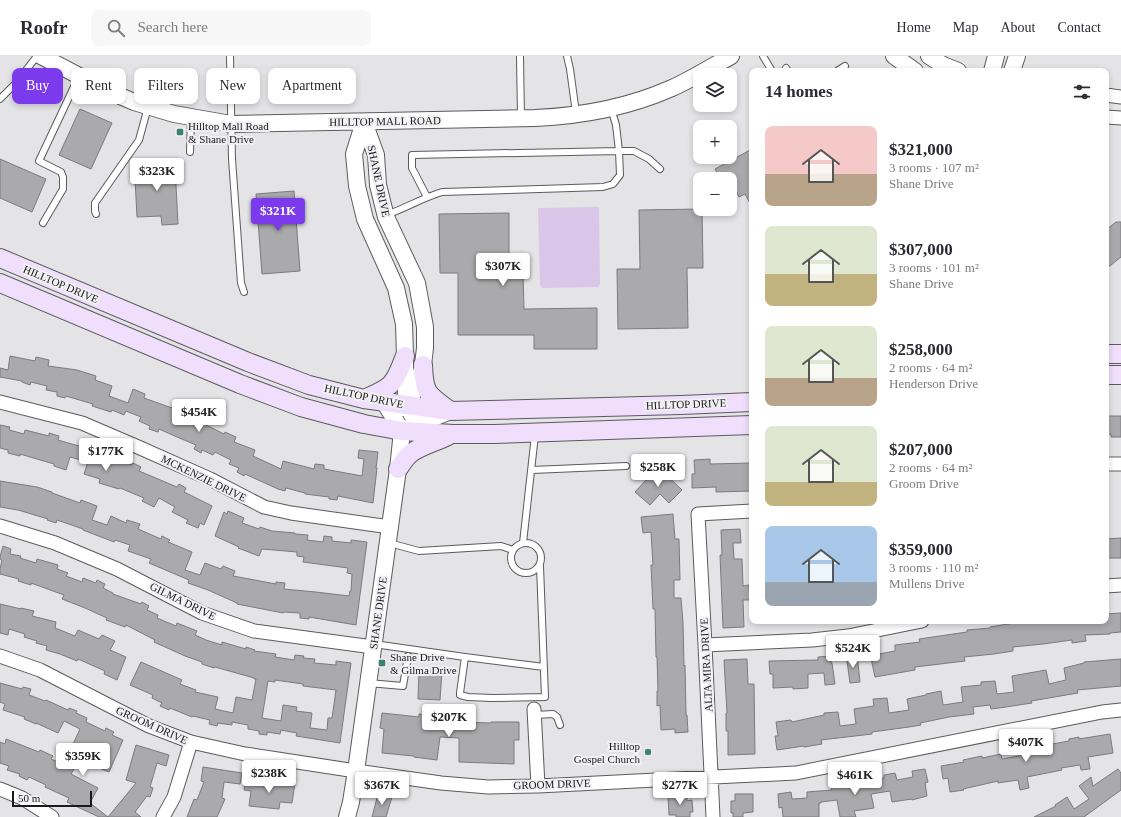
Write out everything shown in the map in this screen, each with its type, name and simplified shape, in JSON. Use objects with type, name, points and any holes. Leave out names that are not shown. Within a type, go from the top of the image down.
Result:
[{"type":"main road","name":"HILLTOP DRIVE","points":[[0,258],[248,362],[309,384],[394,407],[450,411],[749,402]]},
{"type":"main road","name":"HILLTOP DRIVE","points":[[0,283],[240,384],[301,406],[369,425],[453,434],[535,433],[749,425]]},
{"type":"main road","points":[[1109,354],[1121,354]]},
{"type":"main road","points":[[364,399],[382,391],[390,384],[396,377],[405,356]]},
{"type":"main road","points":[[423,365],[424,384],[427,391],[432,398],[450,411]]},
{"type":"main road","points":[[1109,376],[1121,375]]},
{"type":"main road","points":[[398,469],[411,453],[453,434]]},
{"type":"street","name":"HILLTOP MALL ROAD","points":[[41,56],[71,72]]},
{"type":"street","name":"HILLTOP MALL ROAD","points":[[126,98],[148,107],[174,114],[231,124],[549,117],[576,115],[640,100],[671,88],[731,56]]},
{"type":"street","points":[[894,56],[911,68]]},
{"type":"street","points":[[929,56],[950,68]]},
{"type":"street","points":[[993,68],[996,56]]},
{"type":"street","points":[[1013,68],[1017,56]]},
{"type":"street","points":[[1109,95],[1121,97]]},
{"type":"street","points":[[1109,117],[1121,118]]},
{"type":"street","name":"SHANE DRIVE","points":[[364,122],[376,155],[378,185],[385,215],[417,283],[425,326],[423,365],[418,383],[394,407]]},
{"type":"street","name":"SHANE DRIVE","points":[[364,122],[354,154],[357,186],[365,219],[396,288],[404,324],[405,381],[394,407]]},
{"type":"street","points":[[1109,377],[1121,382]]},
{"type":"street","name":"MCKENZIE DRIVE","points":[[0,402],[82,423],[210,479],[264,507],[291,514],[390,527]]},
{"type":"street","points":[[369,425],[394,407]]},
{"type":"street","name":"SHANE DRIVE","points":[[347,817],[356,771],[398,469],[413,430],[394,407]]},
{"type":"street","points":[[413,430],[450,411]]},
{"type":"street","points":[[1109,464],[1121,464]]},
{"type":"street","name":"ALTA MIRA DRIVE","points":[[713,817],[698,514],[749,511]]},
{"type":"street","name":"GILMA DRIVE","points":[[0,526],[54,543],[82,554],[117,569],[202,613],[254,631],[374,645]]},
{"type":"street","points":[[1109,586],[1121,585]]},
{"type":"street","points":[[705,645],[812,640],[848,636],[907,624]]},
{"type":"street","name":"GROOM DRIVE","points":[[0,656],[40,670],[149,726],[191,742],[245,754],[356,771],[488,787],[538,786],[796,773],[1094,713],[1121,710]]},
{"type":"street","points":[[534,707],[538,786]]},
{"type":"street","points":[[163,817],[174,797],[191,742]]},
{"type":"street","points":[[0,789],[22,798],[52,817]]},
{"type":"lane","points":[[0,100],[17,82],[37,56]]},
{"type":"lane","points":[[230,56],[232,160],[241,283],[244,292]]},
{"type":"lane","points":[[520,56],[521,118]]},
{"type":"lane","points":[[567,56],[576,115]]},
{"type":"lane","points":[[763,56],[770,68]]},
{"type":"lane","points":[[43,223],[63,189],[64,183],[61,172],[39,161],[71,93]]},
{"type":"lane","points":[[96,214],[94,211],[95,203],[139,140],[148,107]]},
{"type":"lane","points":[[385,215],[400,210],[426,196],[442,192],[603,187],[613,184],[620,175],[616,125],[611,108]]},
{"type":"lane","points":[[190,152],[191,117]]},
{"type":"lane","points":[[426,196],[412,168],[412,155],[634,151],[660,169]]},
{"type":"lane","points":[[523,543],[535,433]]},
{"type":"lane","points":[[532,470],[626,466]]},
{"type":"lane","points":[[388,543],[418,551],[501,546],[513,550]]},
{"type":"lane","points":[[523,543],[535,545],[542,554],[540,566],[536,571],[524,573],[518,571],[511,562],[513,550],[517,545],[523,543]]},
{"type":"lane","points":[[534,707],[545,697],[540,566]]},
{"type":"lane","points":[[374,645],[544,667]]},
{"type":"lane","points":[[368,683],[403,686],[408,656]]},
{"type":"lane","points":[[465,657],[460,695],[468,697],[492,698],[534,707],[553,714],[557,717],[560,724]]},
{"type":"shaded area","points":[[599,207],[600,284],[598,287],[542,288],[540,285],[538,208]]},
{"type":"building","points":[[80,109],[112,123],[91,169],[59,155]]},
{"type":"building","points":[[749,151],[749,201],[745,194],[739,197],[737,193],[737,172],[716,172],[715,169],[724,164],[737,164],[737,157]]},
{"type":"building","points":[[0,159],[46,179],[32,212],[0,198]]},
{"type":"building","points":[[168,159],[168,166],[175,166],[178,224],[162,225],[161,216],[137,217],[135,179],[141,179],[140,168],[145,168],[145,161]]},
{"type":"building","points":[[294,191],[300,271],[262,274],[256,194]]},
{"type":"building","points":[[693,209],[693,216],[702,216],[703,268],[687,268],[688,328],[618,329],[617,269],[640,269],[639,210]]},
{"type":"building","points":[[509,213],[509,273],[523,273],[524,309],[597,308],[597,349],[534,349],[534,335],[458,335],[458,273],[440,273],[439,214]]},
{"type":"building","points":[[1116,222],[1121,222],[1121,257],[1109,267],[1109,228]]},
{"type":"building","points":[[10,356],[35,361],[36,357],[49,360],[48,366],[77,370],[96,376],[95,380],[112,386],[109,396],[128,403],[133,389],[145,394],[144,398],[172,408],[174,403],[183,406],[181,411],[191,414],[190,417],[224,434],[225,432],[236,437],[234,442],[255,450],[253,456],[281,469],[283,461],[314,469],[315,464],[324,465],[324,469],[362,476],[364,459],[358,458],[359,450],[378,452],[373,503],[338,496],[337,500],[329,499],[329,497],[305,494],[286,488],[285,491],[245,474],[244,476],[237,472],[239,468],[229,464],[231,460],[215,452],[213,455],[202,450],[201,453],[194,449],[196,445],[159,429],[158,432],[149,429],[150,426],[139,421],[141,417],[126,411],[124,415],[112,410],[111,412],[92,406],[93,404],[66,396],[65,398],[57,396],[57,392],[46,390],[47,386],[31,382],[30,385],[22,381],[0,377],[0,368],[8,370]]},
{"type":"building","points":[[1109,416],[1121,416],[1121,437],[1111,437],[1111,434],[1109,434]]},
{"type":"building","points":[[0,425],[10,427],[9,430],[24,434],[25,430],[49,436],[49,433],[59,436],[58,440],[86,448],[86,445],[94,448],[93,452],[132,465],[133,463],[141,467],[139,471],[177,487],[179,484],[186,488],[184,492],[212,506],[204,525],[200,523],[198,528],[186,523],[188,520],[172,512],[175,507],[159,498],[154,507],[142,501],[144,498],[120,488],[119,489],[99,483],[100,479],[84,474],[88,462],[70,457],[66,470],[54,466],[54,464],[20,454],[20,456],[8,453],[8,450],[0,448]]},
{"type":"building","points":[[710,459],[710,464],[749,463],[749,491],[716,492],[716,487],[692,488],[692,474],[695,474],[694,460]]},
{"type":"building","points":[[658,467],[682,490],[669,503],[660,494],[650,505],[635,492]]},
{"type":"building","points":[[0,481],[37,487],[80,503],[81,500],[97,506],[92,520],[107,525],[111,516],[126,523],[127,520],[140,524],[138,529],[161,539],[162,536],[170,540],[168,542],[192,552],[185,570],[200,575],[205,563],[221,569],[223,566],[235,571],[233,576],[276,584],[276,582],[285,583],[284,589],[349,596],[351,591],[352,574],[347,573],[348,568],[303,562],[304,557],[297,556],[297,552],[262,549],[259,556],[238,548],[239,547],[215,536],[224,512],[227,514],[228,511],[244,518],[242,523],[259,529],[260,527],[272,531],[308,535],[307,540],[323,542],[324,536],[332,537],[332,541],[351,543],[351,540],[367,542],[356,625],[309,617],[309,619],[300,618],[300,613],[283,613],[237,604],[208,590],[188,583],[189,580],[149,563],[151,559],[128,551],[130,545],[115,540],[114,542],[57,520],[56,523],[18,510],[0,507]]},
{"type":"building","points":[[673,514],[675,539],[679,539],[680,580],[674,580],[674,598],[681,598],[688,732],[675,733],[675,729],[661,730],[660,705],[657,706],[657,657],[655,609],[653,609],[651,532],[643,533],[641,517]]},
{"type":"building","points":[[740,529],[741,543],[733,543],[734,559],[742,559],[743,586],[749,585],[749,600],[743,600],[744,627],[723,628],[720,555],[722,555],[721,530]]},
{"type":"building","points":[[1121,538],[1121,558],[1109,558],[1109,539]]},
{"type":"building","points":[[3,546],[11,549],[10,554],[21,556],[20,558],[36,563],[37,559],[58,565],[57,569],[68,573],[66,576],[82,582],[83,578],[96,583],[97,580],[105,584],[103,588],[113,594],[141,604],[142,602],[149,606],[147,610],[158,615],[157,618],[176,626],[177,623],[197,631],[195,635],[222,645],[222,642],[246,649],[246,647],[255,650],[254,651],[276,654],[275,657],[294,660],[295,655],[304,656],[303,658],[315,659],[314,663],[336,665],[336,661],[351,663],[340,743],[296,736],[297,733],[281,730],[280,734],[267,732],[267,735],[259,734],[259,731],[248,729],[248,725],[232,722],[232,725],[218,723],[217,726],[209,724],[210,720],[192,717],[170,708],[169,710],[160,706],[162,703],[152,698],[153,695],[130,685],[141,662],[182,680],[180,684],[196,690],[195,692],[218,697],[215,709],[233,713],[236,697],[252,700],[256,679],[202,664],[202,662],[154,642],[155,640],[126,625],[125,627],[106,620],[107,618],[62,599],[64,595],[0,574],[2,560],[0,557]],"holes":[[[275,680],[303,684],[303,686],[336,690],[332,718],[328,718],[327,730],[310,728],[312,713],[296,711],[297,707],[283,705],[281,721],[262,718],[268,681],[275,682]]]},
{"type":"building","points":[[0,604],[34,611],[32,616],[56,622],[55,628],[75,636],[78,630],[99,639],[102,635],[115,641],[110,650],[126,657],[117,680],[104,674],[105,671],[78,659],[77,661],[46,650],[47,646],[36,643],[37,641],[24,637],[25,634],[9,629],[8,635],[0,633]]},
{"type":"building","points":[[1121,613],[1121,632],[1085,635],[1086,641],[1072,643],[1072,640],[1013,647],[1013,651],[964,657],[965,661],[915,667],[915,670],[875,677],[869,649],[878,648],[879,654],[895,651],[895,645],[920,642],[919,639],[1008,624],[1109,624],[1109,614]]},
{"type":"building","points":[[857,654],[860,682],[850,683],[847,655]]},
{"type":"building","points":[[830,656],[835,684],[825,685],[824,673],[808,674],[808,688],[773,688],[773,674],[770,674],[769,661],[818,660],[818,657]]},
{"type":"building","points":[[747,659],[748,684],[754,684],[755,754],[728,755],[724,660]]},
{"type":"building","points":[[1121,659],[1121,686],[1077,690],[1078,693],[1031,701],[1032,703],[999,708],[991,709],[990,705],[973,707],[974,714],[920,723],[921,725],[872,732],[872,734],[821,740],[822,744],[777,750],[775,736],[778,736],[776,722],[791,720],[792,722],[824,715],[824,713],[838,712],[840,726],[856,724],[854,709],[874,706],[873,699],[887,698],[889,713],[909,710],[907,699],[941,691],[943,705],[963,702],[961,687],[981,685],[981,682],[995,681],[997,694],[1014,692],[1012,676],[1046,670],[1049,684],[1066,680],[1064,668],[1084,662]]},
{"type":"building","points":[[419,670],[442,671],[440,700],[418,699]]},
{"type":"building","points":[[0,683],[22,689],[23,687],[31,689],[29,695],[45,701],[46,700],[68,710],[69,708],[77,711],[76,713],[87,718],[86,722],[105,731],[106,728],[114,732],[112,735],[123,740],[109,772],[94,766],[99,756],[73,744],[80,729],[64,721],[58,733],[24,719],[25,717],[3,710],[5,704],[0,702]]},
{"type":"building","points":[[382,713],[419,717],[419,714],[435,715],[434,720],[455,722],[519,722],[519,740],[514,740],[514,764],[459,762],[459,738],[440,737],[437,760],[382,753],[384,729],[380,728]]},
{"type":"building","points":[[1110,734],[1113,753],[1088,757],[1090,769],[1081,770],[1080,765],[1061,768],[1062,770],[1027,777],[1029,788],[1020,790],[1018,780],[998,783],[998,781],[950,792],[948,778],[943,779],[941,766],[964,762],[963,760],[1001,754],[1002,759],[1019,756],[1017,749],[1069,741],[1069,739],[1079,737],[1079,739]]},
{"type":"building","points":[[6,739],[39,752],[40,750],[53,756],[51,759],[74,769],[71,774],[98,788],[90,803],[108,817],[99,817],[67,802],[69,798],[45,787],[46,785],[29,777],[27,780],[19,776],[20,774],[7,770],[9,766],[0,763],[0,742],[5,744]]},
{"type":"building","points":[[136,745],[169,755],[166,766],[157,763],[150,787],[153,788],[150,797],[147,796],[135,812],[141,817],[108,817],[136,783],[126,780]]},
{"type":"building","points":[[203,767],[242,773],[240,784],[224,782],[222,798],[225,799],[217,817],[187,817],[194,799],[197,800],[204,782],[201,781]]},
{"type":"building","points":[[925,769],[928,782],[925,783],[927,796],[912,800],[892,802],[890,791],[871,794],[874,808],[854,811],[856,817],[840,817],[837,800],[819,803],[819,817],[783,817],[782,807],[779,808],[778,794],[791,792],[792,799],[807,798],[807,792],[832,790],[831,786],[884,778],[884,775],[895,773],[897,780],[913,777],[912,771]]},
{"type":"building","points":[[1118,769],[1121,773],[1121,790],[1084,817],[1034,817],[1056,806],[1055,805],[1067,797],[1074,809],[1089,799],[1079,786],[1091,777],[1093,786]]},
{"type":"building","points":[[246,778],[254,779],[254,782],[270,785],[270,783],[281,785],[282,782],[295,783],[292,803],[280,802],[279,809],[249,806],[251,791],[244,790]]},
{"type":"building","points":[[378,794],[392,797],[386,817],[372,817]]},
{"type":"building","points":[[735,794],[753,794],[753,812],[743,813],[743,817],[733,817],[733,813],[731,813],[731,801],[735,801]]},
{"type":"building","points":[[687,795],[687,801],[692,800],[693,812],[690,812],[690,817],[676,817],[676,815],[669,815],[668,796]]},
{"type":"place","name":"Hilltop Mall Road & Shane Drive","points":[[180,132]]},
{"type":"place","name":"Shane Drive & Gilma Drive","points":[[382,663]]},
{"type":"place","name":"Hilltop Gospel Church","points":[[648,752]]}]
